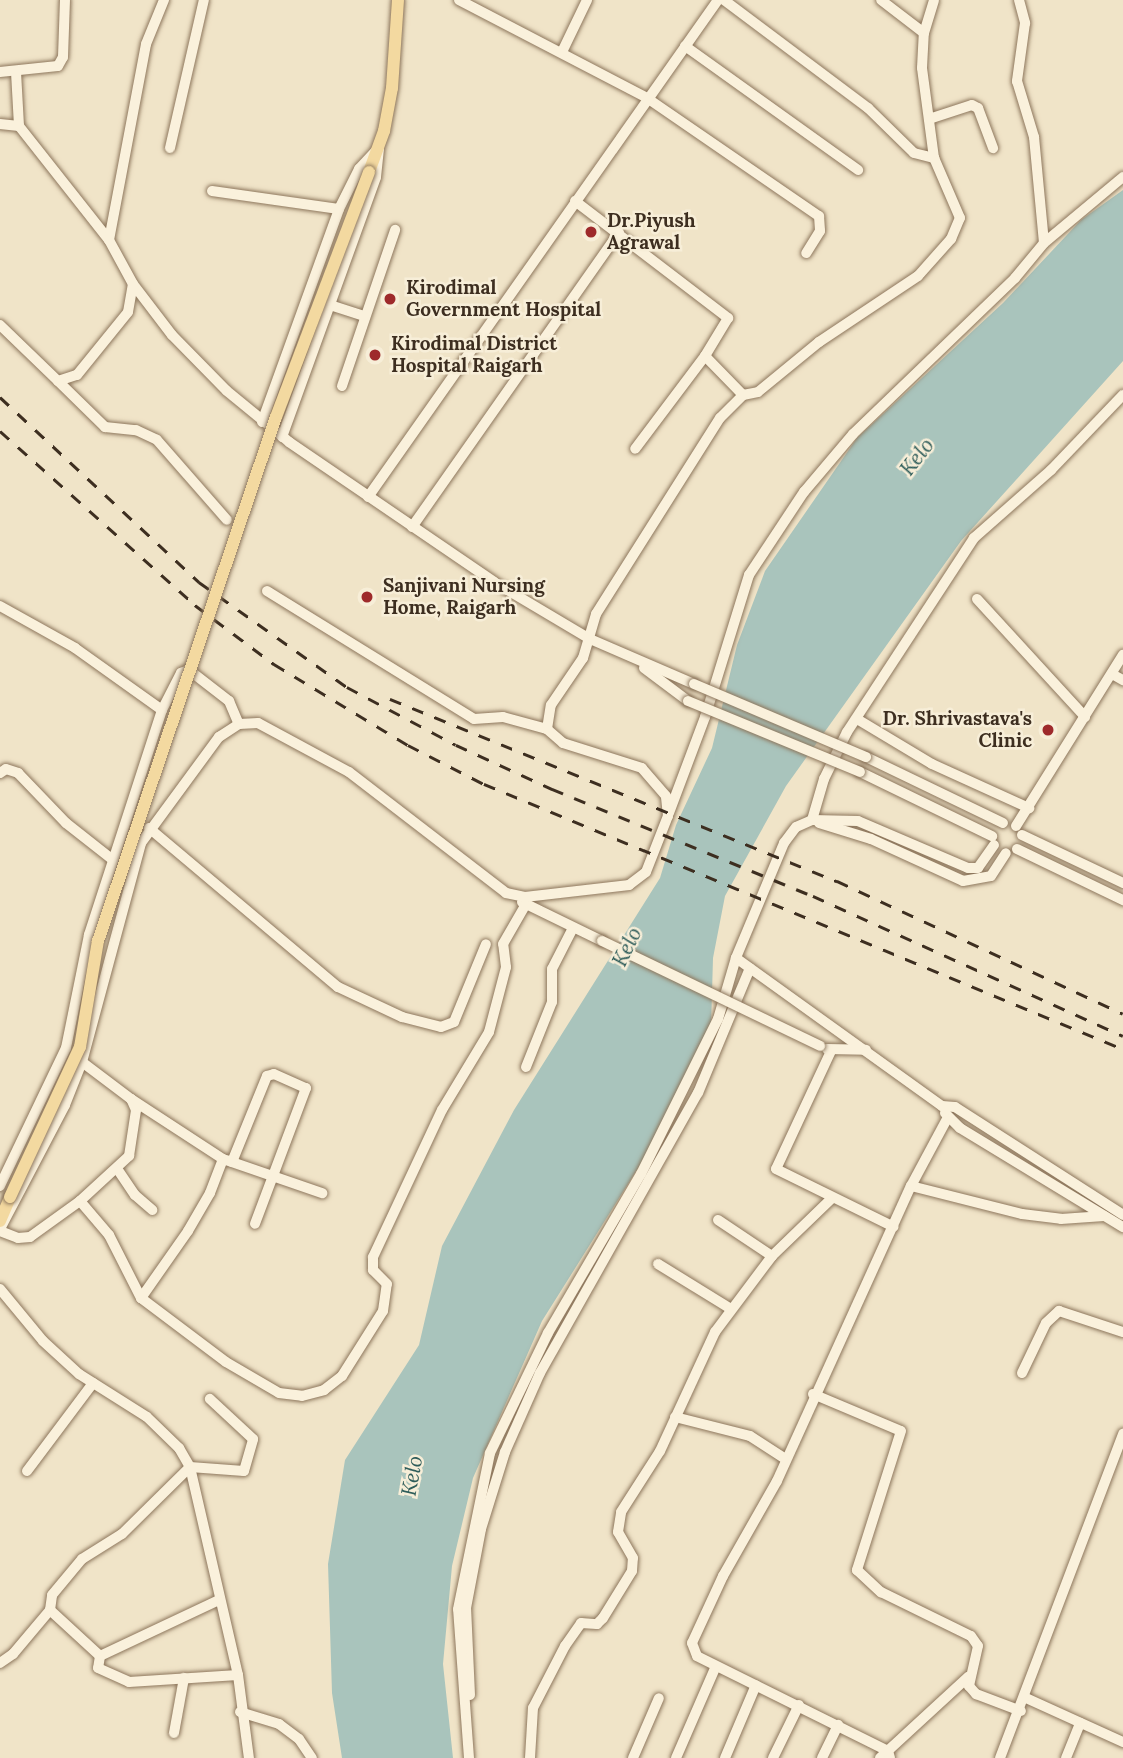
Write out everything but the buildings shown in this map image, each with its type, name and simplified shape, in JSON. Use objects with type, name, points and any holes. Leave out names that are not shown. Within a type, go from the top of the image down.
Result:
[{"type":"main road","points":[[4,1208],[80,1047],[98,941],[276,417],[379,149],[392,88],[398,0]]},
{"type":"street","points":[[0,72],[54,68],[61,62],[65,0]]},
{"type":"street","points":[[109,240],[146,44],[164,0]]},
{"type":"street","points":[[170,148],[204,0]]},
{"type":"street","points":[[459,0],[647,98],[819,216],[820,231],[806,253]]},
{"type":"street","points":[[562,52],[587,0]]},
{"type":"street","points":[[368,497],[718,0]]},
{"type":"street","points":[[724,0],[868,108],[914,153],[934,158]]},
{"type":"street","points":[[881,0],[924,33]]},
{"type":"street","points":[[547,729],[551,705],[590,639],[596,614],[669,494],[720,418],[743,395],[758,392],[936,259],[960,218],[934,158],[922,68],[924,33],[934,0]]},
{"type":"street","points":[[1019,0],[1025,23],[1017,81],[1034,137],[1044,243]]},
{"type":"street","points":[[685,46],[858,170]]},
{"type":"street","points":[[16,72],[19,126],[109,240],[133,284],[172,335],[262,422],[282,437],[412,527],[590,639],[635,661],[866,757],[1123,883]]},
{"type":"street","points":[[929,119],[972,105],[978,108],[993,148]]},
{"type":"street","points":[[0,124],[19,126]]},
{"type":"street","points":[[262,422],[339,209],[359,169],[379,149]]},
{"type":"street","points":[[282,437],[376,177],[379,149]]},
{"type":"street","points":[[506,893],[525,897],[629,885],[646,872],[705,718],[749,575],[804,492],[853,434],[1015,278],[1044,243],[1123,177]]},
{"type":"street","points":[[212,191],[339,209]]},
{"type":"street","points":[[575,201],[726,314],[705,356],[635,449]]},
{"type":"street","points":[[342,386],[363,316],[395,230]]},
{"type":"street","points":[[412,527],[619,233]]},
{"type":"street","points":[[58,381],[77,375],[98,354],[128,312],[133,284]]},
{"type":"street","points":[[330,305],[363,316]]},
{"type":"street","points":[[0,325],[105,426],[136,430],[157,440],[227,520]]},
{"type":"street","points":[[705,356],[743,395]]},
{"type":"street","points":[[812,820],[824,779],[857,719],[974,538],[1051,470],[1122,398]]},
{"type":"street","points":[[267,591],[474,719],[503,717],[547,729],[563,744],[642,768],[666,796],[668,816]]},
{"type":"street","points":[[977,599],[1085,717]]},
{"type":"street","points":[[0,606],[75,648],[162,710]]},
{"type":"street","points":[[1017,849],[1019,830],[1029,808],[1123,655]]},
{"type":"street","points":[[635,661],[688,701],[860,772],[993,841],[1006,852]]},
{"type":"street","points":[[0,1186],[66,1048],[89,935],[162,710],[181,673],[189,670],[229,701],[239,724]]},
{"type":"street","points":[[1112,674],[1123,680]]},
{"type":"street","points":[[857,719],[932,764],[1029,808]]},
{"type":"street","points":[[131,1099],[136,1120],[129,1156],[118,1170],[30,1237],[18,1238],[0,1230],[65,1105],[82,1062],[131,873],[149,828],[219,737],[239,724],[258,723],[349,772],[506,893],[526,904],[831,1051],[866,1050]]},
{"type":"street","points":[[0,773],[6,769],[18,773],[66,823],[113,860]]},
{"type":"street","points":[[812,820],[871,839],[963,881],[991,876],[1006,852],[1017,849],[1123,900]]},
{"type":"street","points":[[471,1758],[458,1609],[490,1452],[548,1333],[641,1174],[718,1018],[736,958],[784,843],[796,827],[812,820],[858,821],[968,868],[978,867],[1003,823]]},
{"type":"street","points":[[149,828],[338,987],[402,1017],[441,1027],[454,1022],[486,944]]},
{"type":"street","points":[[80,1201],[109,1235],[141,1298],[226,1362],[288,1396],[324,1390],[342,1376],[383,1311],[387,1284],[370,1264],[442,1110],[489,1032],[506,967],[503,944],[526,904]]},
{"type":"street","points":[[526,1067],[552,1002],[552,969],[573,928]]},
{"type":"street","points":[[736,958],[942,1106],[955,1107],[1123,1215]]},
{"type":"street","points":[[471,1758],[467,1608],[481,1529],[505,1452],[540,1373],[698,1093],[750,968]]},
{"type":"street","points":[[831,1051],[776,1164],[784,1176],[894,1227]]},
{"type":"street","points":[[82,1062],[131,1099],[227,1160],[322,1193]]},
{"type":"street","points":[[141,1298],[188,1231],[227,1160],[267,1076],[274,1074],[306,1088],[255,1224]]},
{"type":"street","points":[[942,1106],[947,1119],[1123,1227]]},
{"type":"street","points":[[813,1394],[901,1431],[857,1570],[881,1592],[976,1641],[968,1676],[886,1756],[838,1725],[697,1657],[692,1643],[723,1576],[777,1481],[784,1458],[813,1394],[911,1186],[947,1119]]},
{"type":"street","points":[[118,1170],[135,1195],[152,1210]]},
{"type":"street","points":[[911,1186],[1022,1214],[1061,1219],[1104,1216]]},
{"type":"street","points":[[530,1758],[533,1708],[559,1658],[581,1623],[597,1624],[603,1618],[632,1571],[633,1558],[618,1532],[621,1512],[675,1418],[731,1309],[772,1256],[832,1198]]},
{"type":"street","points":[[718,1220],[772,1256]]},
{"type":"street","points":[[658,1264],[731,1309]]},
{"type":"street","points":[[0,1289],[43,1341],[93,1383],[147,1417],[179,1448],[190,1467],[238,1675],[240,1712],[249,1758]]},
{"type":"street","points":[[1022,1373],[1046,1323],[1059,1311],[1123,1332]]},
{"type":"street","points":[[27,1471],[93,1383]]},
{"type":"street","points":[[190,1467],[240,1474],[247,1467],[253,1440],[210,1399]]},
{"type":"street","points":[[675,1418],[750,1436],[784,1458]]},
{"type":"street","points":[[1000,1758],[1026,1698],[1123,1434]]},
{"type":"street","points":[[0,1663],[13,1654],[50,1611],[52,1595],[82,1559],[122,1534],[190,1467]]},
{"type":"street","points":[[100,1656],[219,1600]]},
{"type":"street","points":[[50,1611],[100,1656]]},
{"type":"street","points":[[100,1656],[98,1668],[129,1682],[238,1675]]},
{"type":"street","points":[[676,1758],[716,1666]]},
{"type":"street","points":[[968,1676],[976,1694],[1021,1711]]},
{"type":"street","points":[[174,1733],[184,1678]]},
{"type":"street","points":[[725,1758],[757,1685]]},
{"type":"street","points":[[633,1758],[659,1698]]},
{"type":"street","points":[[1026,1698],[1123,1742]]},
{"type":"street","points":[[773,1758],[799,1705]]},
{"type":"street","points":[[240,1712],[279,1724],[299,1739],[312,1758]]},
{"type":"street","points":[[1066,1758],[1080,1723]]},
{"type":"street","points":[[822,1758],[838,1725]]},
{"type":"water","name":"Kelo","points":[[1123,190],[1123,361],[961,541],[786,786],[725,896],[713,958],[711,1028],[660,1133],[542,1321],[473,1478],[452,1566],[443,1664],[453,1758],[342,1758],[332,1693],[328,1564],[345,1460],[419,1345],[442,1246],[514,1110],[660,878],[676,825],[712,748],[737,645],[765,571],[857,438],[1003,303],[1081,220]]},
{"type":"railway","points":[[0,397],[199,582],[347,687],[456,745],[552,789],[813,896],[1123,1036]]},
{"type":"railway","points":[[0,431],[195,605],[274,664],[408,745],[484,784],[1123,1049]]},
{"type":"railway","points":[[390,699],[837,881],[1123,1014]]},
{"type":"place","name":"Dr.Piyush Agrawal","points":[[591,232]]},
{"type":"place","name":"Kirodimal Government Hospital","points":[[390,299]]},
{"type":"place","name":"Kirodimal District Hospital Raigarh","points":[[375,355]]},
{"type":"place","name":"Sanjivani Nursing Home, Raigarh","points":[[367,597]]},
{"type":"place","name":"Dr. Shrivastava's Clinic","points":[[1048,730]]}]
